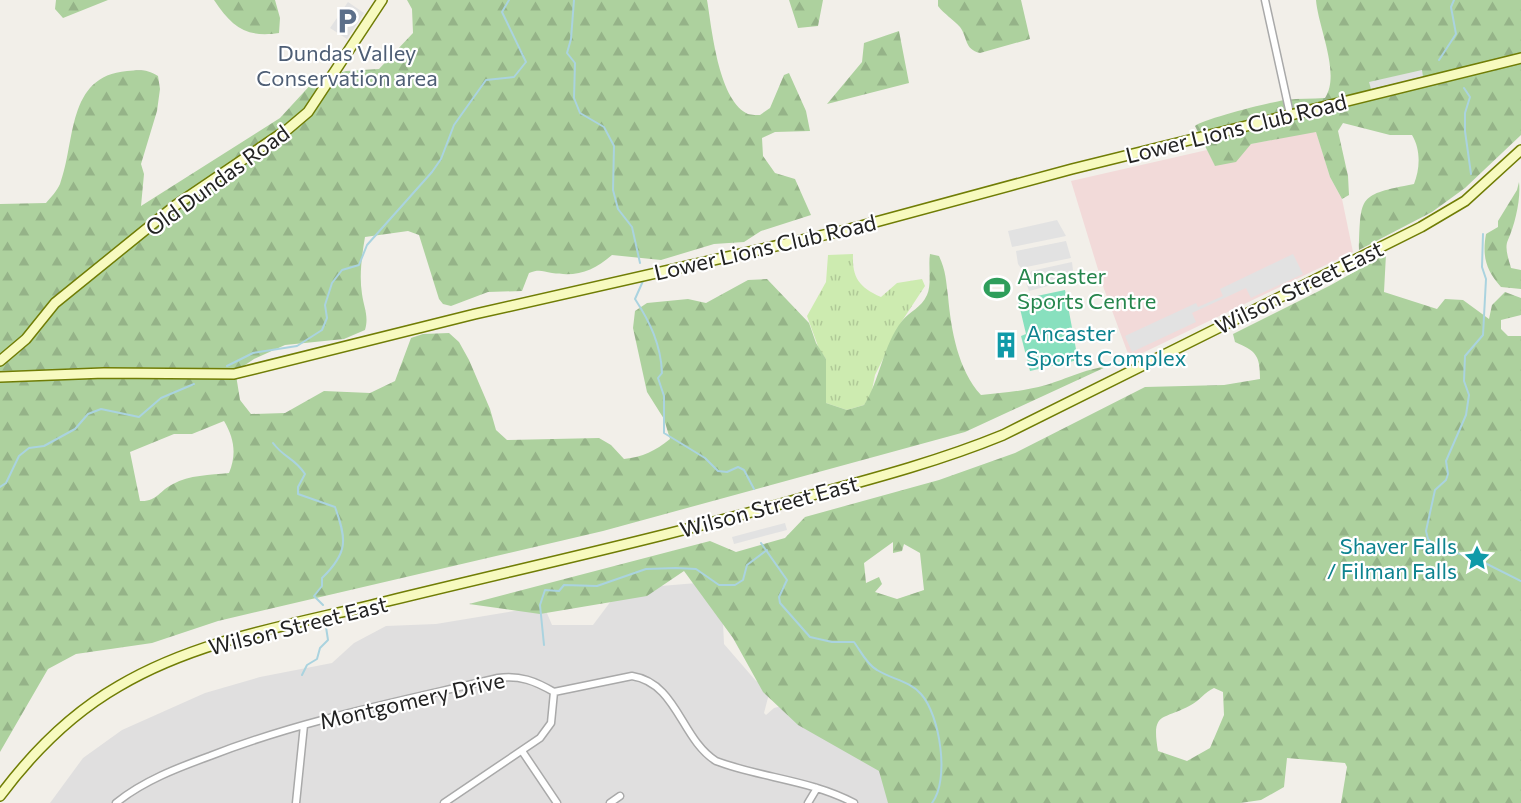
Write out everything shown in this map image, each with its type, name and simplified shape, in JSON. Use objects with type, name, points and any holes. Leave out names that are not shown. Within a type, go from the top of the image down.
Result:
[{"type":"street","name":"Old Dundas Road","points":[[0,361],[26,339],[55,303],[176,205],[288,129],[308,112],[382,0]]},
{"type":"street","points":[[1265,0],[1290,114]]},
{"type":"street","name":"Lower Lions Club Road","points":[[0,377],[104,373],[234,374],[509,306],[846,230],[1290,114],[1521,58]]},
{"type":"street","name":"Wilson Street East","points":[[0,796],[27,760],[79,714],[119,686],[190,653],[288,626],[727,520],[951,456],[1003,435],[1421,227],[1465,201],[1521,150]]},
{"type":"street","name":"Montgomery Drive","points":[[116,803],[145,784],[192,763],[255,738],[304,725],[512,676],[531,680],[554,692]]},
{"type":"street","points":[[444,803],[540,738],[550,723],[554,692],[612,678],[644,678],[665,694],[704,753],[729,765],[838,794],[854,803]]},
{"type":"street","points":[[296,803],[304,725]]},
{"type":"street","points":[[522,751],[557,803]]},
{"type":"street","points":[[808,803],[817,788]]},
{"type":"street","points":[[610,803],[620,796]]},
{"type":"shaded area","name":"Dundas Valley Conservation area","points":[[348,2],[364,13],[347,39],[330,28]]},
{"type":"shaded area","points":[[1422,70],[1423,77],[1371,89],[1369,82]]},
{"type":"shaded area","points":[[1316,131],[1330,177],[1342,199],[1353,252],[1130,359],[1104,289],[1071,181],[1207,150],[1215,165],[1251,144]]},
{"type":"shaded area","points":[[1057,220],[1066,236],[1012,247],[1008,231]]},
{"type":"shaded area","points":[[1066,241],[1071,258],[1021,268],[1018,264],[1016,251]]},
{"type":"shaded area","points":[[1293,254],[1303,274],[1251,298],[1246,288],[1192,313],[1196,322],[1132,352],[1125,336],[1196,303],[1198,307],[1223,296],[1220,289]]},
{"type":"shaded area","points":[[1072,262],[1074,279],[1029,291],[1026,282],[1031,271]]},
{"type":"shaded area","points":[[785,523],[787,530],[734,544],[732,537]]},
{"type":"shaded area","points":[[697,583],[723,623],[724,644],[756,681],[771,686],[764,713],[766,715],[774,708],[786,705],[896,777],[890,803],[50,803],[83,758],[122,730],[205,693],[260,677],[332,663],[354,643],[386,626],[436,624],[544,606],[552,625],[593,625],[611,601],[625,589]]},
{"type":"green space","points":[[56,0],[108,0],[63,18],[55,9]]},
{"type":"green space","points":[[214,0],[275,0],[280,18],[279,33],[257,34],[241,28],[227,17]]},
{"type":"green space","points":[[407,0],[707,0],[718,61],[729,93],[736,105],[747,114],[760,115],[770,108],[784,75],[789,73],[806,111],[810,131],[775,132],[762,138],[763,156],[775,173],[795,179],[811,215],[761,231],[744,242],[714,244],[661,260],[612,255],[585,272],[561,274],[532,272],[529,273],[522,291],[488,292],[451,306],[443,304],[439,299],[419,235],[408,231],[365,237],[361,280],[366,316],[365,330],[344,339],[285,345],[254,359],[239,369],[236,375],[240,400],[251,414],[285,413],[324,391],[370,393],[395,381],[411,338],[423,334],[449,333],[459,342],[469,360],[490,409],[496,430],[507,440],[599,438],[611,445],[624,459],[637,457],[654,450],[670,439],[664,419],[647,392],[633,328],[635,311],[647,303],[688,299],[706,303],[748,280],[767,279],[809,323],[816,343],[826,359],[826,403],[847,410],[864,405],[896,330],[927,295],[930,254],[939,256],[941,261],[957,349],[967,374],[981,395],[1038,387],[1108,366],[965,432],[603,531],[218,621],[152,643],[76,654],[48,669],[0,752],[0,204],[46,203],[52,196],[60,184],[72,131],[83,98],[93,85],[107,76],[140,70],[158,76],[160,89],[157,111],[141,164],[144,174],[141,206],[280,118],[315,80],[346,71],[379,69],[413,33],[412,9]],"holes":[[[224,421],[234,453],[229,473],[179,481],[150,500],[140,501],[130,452],[174,434],[192,434]]]},
{"type":"green space","points":[[789,0],[823,0],[818,26],[798,28]]},
{"type":"green space","points":[[938,0],[1021,0],[1030,39],[980,53],[975,51],[969,46],[960,27],[938,6]]},
{"type":"green space","points":[[1316,0],[1521,0],[1521,135],[1465,188],[1432,212],[1359,250],[1361,218],[1366,200],[1382,191],[1414,184],[1419,160],[1412,135],[1390,135],[1343,123],[1338,131],[1348,176],[1349,195],[1342,199],[1330,177],[1316,132],[1251,144],[1236,162],[1215,166],[1195,126],[1223,115],[1279,101],[1325,98],[1331,76],[1330,64]]},
{"type":"green space","points":[[899,31],[909,83],[827,104],[862,62],[864,43]]},
{"type":"green space","points":[[1519,182],[1517,211],[1506,247],[1511,268],[1521,270],[1521,289],[1501,287],[1492,275],[1485,256],[1486,234],[1498,227],[1498,221],[1517,190]]},
{"type":"green space","points":[[853,254],[858,281],[881,297],[897,283],[922,279],[925,286],[902,321],[875,375],[871,395],[864,405],[847,410],[826,403],[826,359],[819,349],[807,316],[826,282],[828,255]]},
{"type":"green space","points":[[1386,254],[1384,292],[1437,309],[1445,299],[1463,300],[1489,319],[1492,305],[1505,292],[1521,298],[1521,315],[1501,320],[1501,329],[1508,336],[1521,336],[1521,803],[1341,803],[1347,767],[1345,763],[1287,758],[1284,787],[1261,800],[1240,803],[888,803],[879,771],[798,725],[763,692],[733,638],[684,571],[647,596],[540,614],[469,604],[710,541],[736,552],[785,538],[805,517],[939,480],[1015,453],[1145,387],[1224,385],[1260,379],[1258,359],[1248,348],[1235,342],[1233,334],[1331,285]],"holes":[[[893,542],[893,553],[902,551],[904,544],[920,553],[924,590],[897,599],[875,592],[882,584],[879,577],[866,583],[864,563]],[[1214,688],[1223,692],[1224,715],[1210,748],[1187,761],[1158,751],[1156,729],[1161,719],[1191,705]]]},
{"type":"green space","points":[[1065,290],[1078,360],[1030,371],[1021,336],[1026,334],[1018,300]]},
{"type":"waterway","points":[[227,366],[253,353],[297,346],[322,330],[327,318],[325,305],[332,283],[342,270],[359,265],[367,245],[432,172],[441,159],[454,125],[486,80],[514,77],[526,62],[502,12],[509,0]]},
{"type":"waterway","points":[[574,0],[571,39],[567,53],[575,63],[574,98],[580,113],[604,127],[614,146],[613,190],[618,209],[632,227],[640,263]]},
{"type":"waterway","points":[[1439,60],[1456,34],[1451,7],[1454,0]]},
{"type":"waterway","points":[[1464,88],[1470,97],[1465,113],[1465,131],[1471,174]]},
{"type":"waterway","points":[[1483,234],[1482,267],[1486,279],[1483,335],[1465,356],[1464,381],[1469,395],[1466,415],[1446,461],[1448,474],[1446,480],[1435,490],[1426,531],[1428,539],[1437,547],[1477,559],[1521,581]]},
{"type":"waterway","points":[[643,281],[635,299],[657,343],[662,373],[658,378],[664,396],[664,433],[705,458],[718,471],[727,472],[738,467],[744,470],[754,489]]},
{"type":"waterway","points":[[0,487],[6,483],[19,456],[29,448],[44,446],[75,429],[88,414],[101,409],[139,417],[161,398],[194,384]]},
{"type":"waterway","points":[[273,443],[305,474],[298,487],[298,494],[335,507],[339,518],[343,537],[341,553],[322,578],[322,586],[314,596],[323,605]]},
{"type":"waterway","points":[[761,543],[787,580],[779,597],[780,603],[810,637],[832,642],[854,642],[873,668],[911,686],[928,704],[938,732],[941,764],[941,779],[932,803]]},
{"type":"waterway","points":[[544,645],[540,605],[545,590],[559,591],[564,585],[597,586],[646,569],[676,568],[696,569],[719,585],[735,585],[743,580],[747,565],[767,550]]},
{"type":"waterway","points":[[302,675],[307,665],[317,659],[320,648],[328,640],[326,627]]},
{"type":"place","name":"Dundas Valley Conservation area","points":[[347,21]]},
{"type":"place","name":"Ancaster Sports Centre","points":[[997,288]]},
{"type":"place","name":"Ancaster Sports Complex","points":[[1006,345]]},
{"type":"place","name":"Shaver Falls / Filman Falls","points":[[1477,558]]}]
